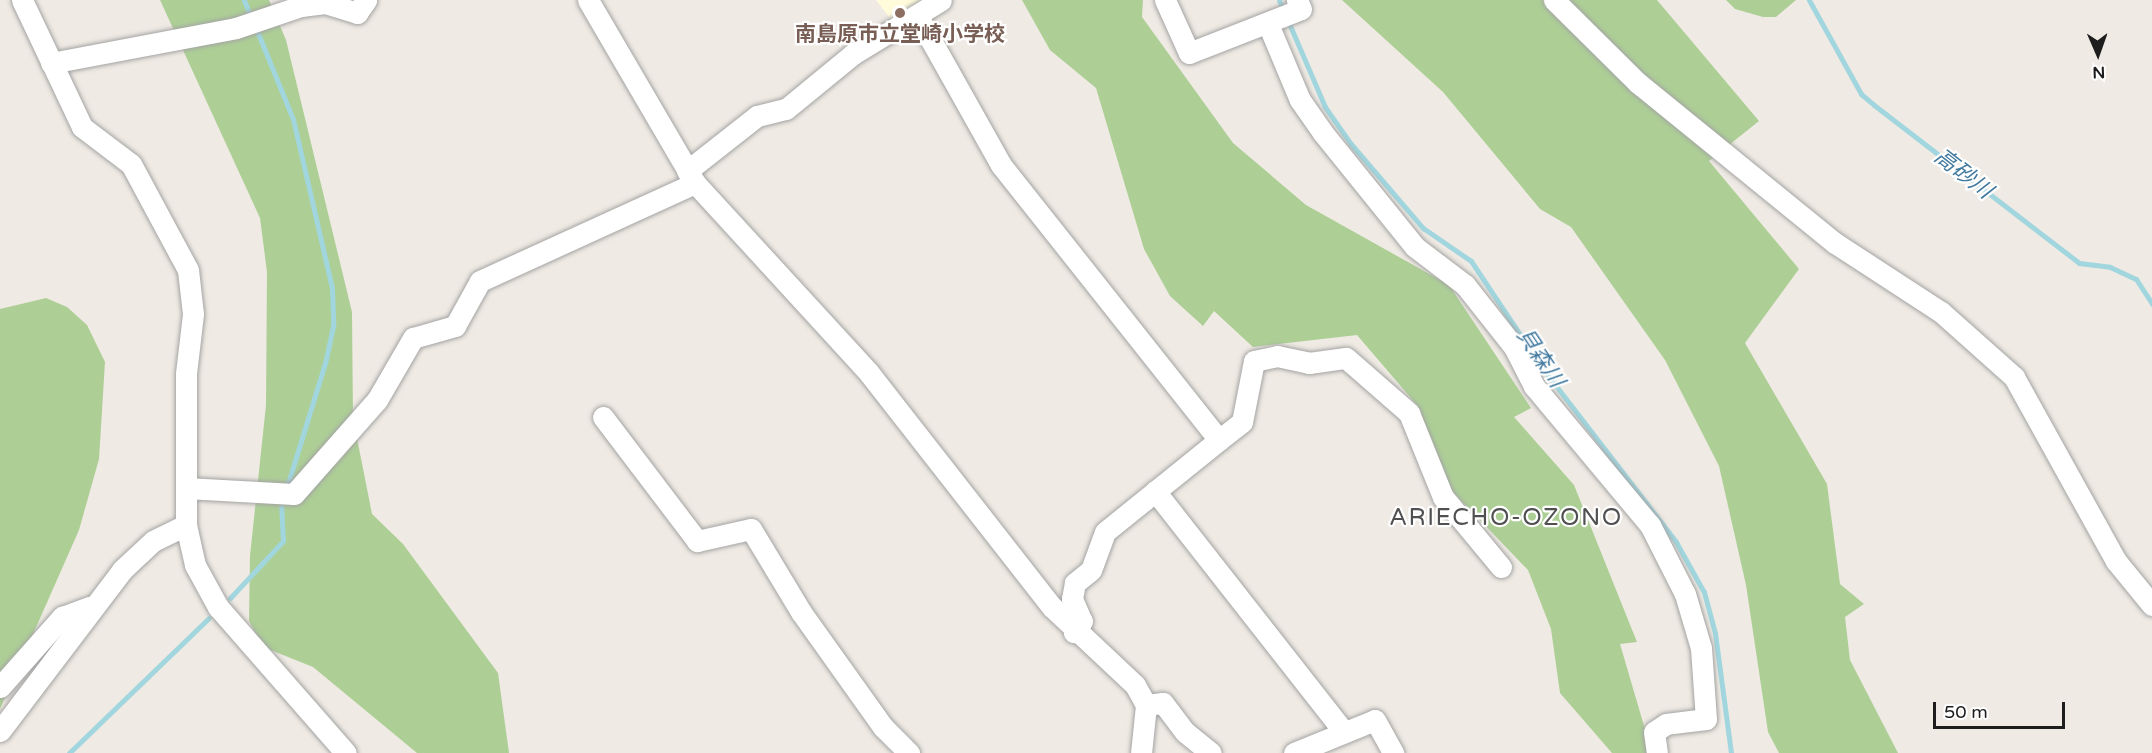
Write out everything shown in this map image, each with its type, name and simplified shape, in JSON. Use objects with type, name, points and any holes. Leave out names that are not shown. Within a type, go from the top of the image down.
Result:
[{"type":"street","points":[[22,0],[82,126],[131,164],[188,270],[193,314],[186,374],[186,525],[195,565],[218,607],[346,753]]},
{"type":"street","points":[[51,63],[242,26],[263,18],[325,3],[357,13],[366,0]]},
{"type":"street","points":[[588,0],[691,177],[869,373],[1074,632],[1135,685],[1146,705],[1141,753]]},
{"type":"street","points":[[186,488],[294,494],[377,400],[413,338],[456,326],[480,281],[691,177],[757,116],[786,109],[853,54],[918,17],[941,0]]},
{"type":"street","points":[[1165,0],[1189,52],[1284,14],[1300,100],[1323,133],[1414,247],[1465,285],[1515,347],[1534,386],[1650,525],[1685,594],[1701,648],[1706,719],[1666,724],[1654,732],[1657,753]]},
{"type":"street","points":[[1554,0],[1638,83],[1835,243],[1941,312],[2014,377],[2116,561],[2152,605]]},
{"type":"street","points":[[918,17],[1001,165],[1219,440]]},
{"type":"street","points":[[1074,632],[1082,621],[1072,599],[1075,583],[1091,570],[1105,532],[1242,422],[1254,361],[1346,358],[1409,412],[1443,497],[1501,567]]},
{"type":"street","points":[[603,417],[697,542],[751,529],[822,641],[883,727],[909,753]]},
{"type":"street","points":[[1155,491],[1343,731]]},
{"type":"street","points":[[0,731],[90,607],[153,541],[186,525]]},
{"type":"street","points":[[0,687],[62,617],[90,607]]},
{"type":"street","points":[[1146,705],[1163,703],[1211,753]]},
{"type":"street","points":[[1294,753],[1343,731],[1375,720],[1393,753]]},
{"type":"shaded area","name":"南島原市立堂崎小学校","points":[[876,0],[931,0],[896,26]]},
{"type":"green space","points":[[160,0],[269,0],[286,40],[352,312],[353,418],[372,514],[403,544],[498,673],[509,753],[417,753],[313,667],[263,647],[249,621],[250,556],[266,405],[267,272],[260,218]]},
{"type":"green space","points":[[1022,0],[1143,0],[1142,17],[1233,143],[1306,205],[1449,285],[1531,408],[1514,417],[1574,485],[1637,642],[1620,644],[1652,753],[1612,753],[1560,693],[1551,629],[1528,570],[1448,487],[1416,404],[1357,335],[1253,347],[1214,311],[1203,326],[1170,296],[1144,249],[1096,88],[1050,50]]},
{"type":"green space","points":[[1342,0],[1657,0],[1759,121],[1709,161],[1799,269],[1745,343],[1827,484],[1840,584],[1864,604],[1845,617],[1850,660],[1898,753],[1779,753],[1768,732],[1746,585],[1719,466],[1665,360],[1571,227],[1540,209],[1443,92]]},
{"type":"green space","points":[[1726,0],[1796,0],[1776,17],[1763,17],[1735,9]]},
{"type":"green space","points":[[46,298],[67,307],[87,325],[105,362],[99,459],[79,530],[0,709],[0,309]]},
{"type":"waterway","points":[[244,0],[251,17]]},
{"type":"waterway","name":"貝森川","points":[[1279,0],[1284,12]]},
{"type":"waterway","name":"高砂川","points":[[1809,0],[1861,94],[2079,263],[2110,267],[2136,279],[2152,304]]},
{"type":"waterway","name":"貝森川","points":[[1288,21],[1325,107],[1351,144],[1423,228],[1471,261],[1543,369],[1676,542],[1704,592],[1715,633],[1731,753]]},
{"type":"waterway","points":[[255,26],[293,119],[332,288],[333,326],[325,363],[288,483]]},
{"type":"waterway","points":[[230,598],[283,541],[281,507]]},
{"type":"waterway","points":[[69,753],[209,618]]},
{"type":"place","name":"南島原市立堂崎小学校","points":[[900,13]]},
{"type":"district","name":"ARIECHO-OZONO","points":[[1506,518]]}]
